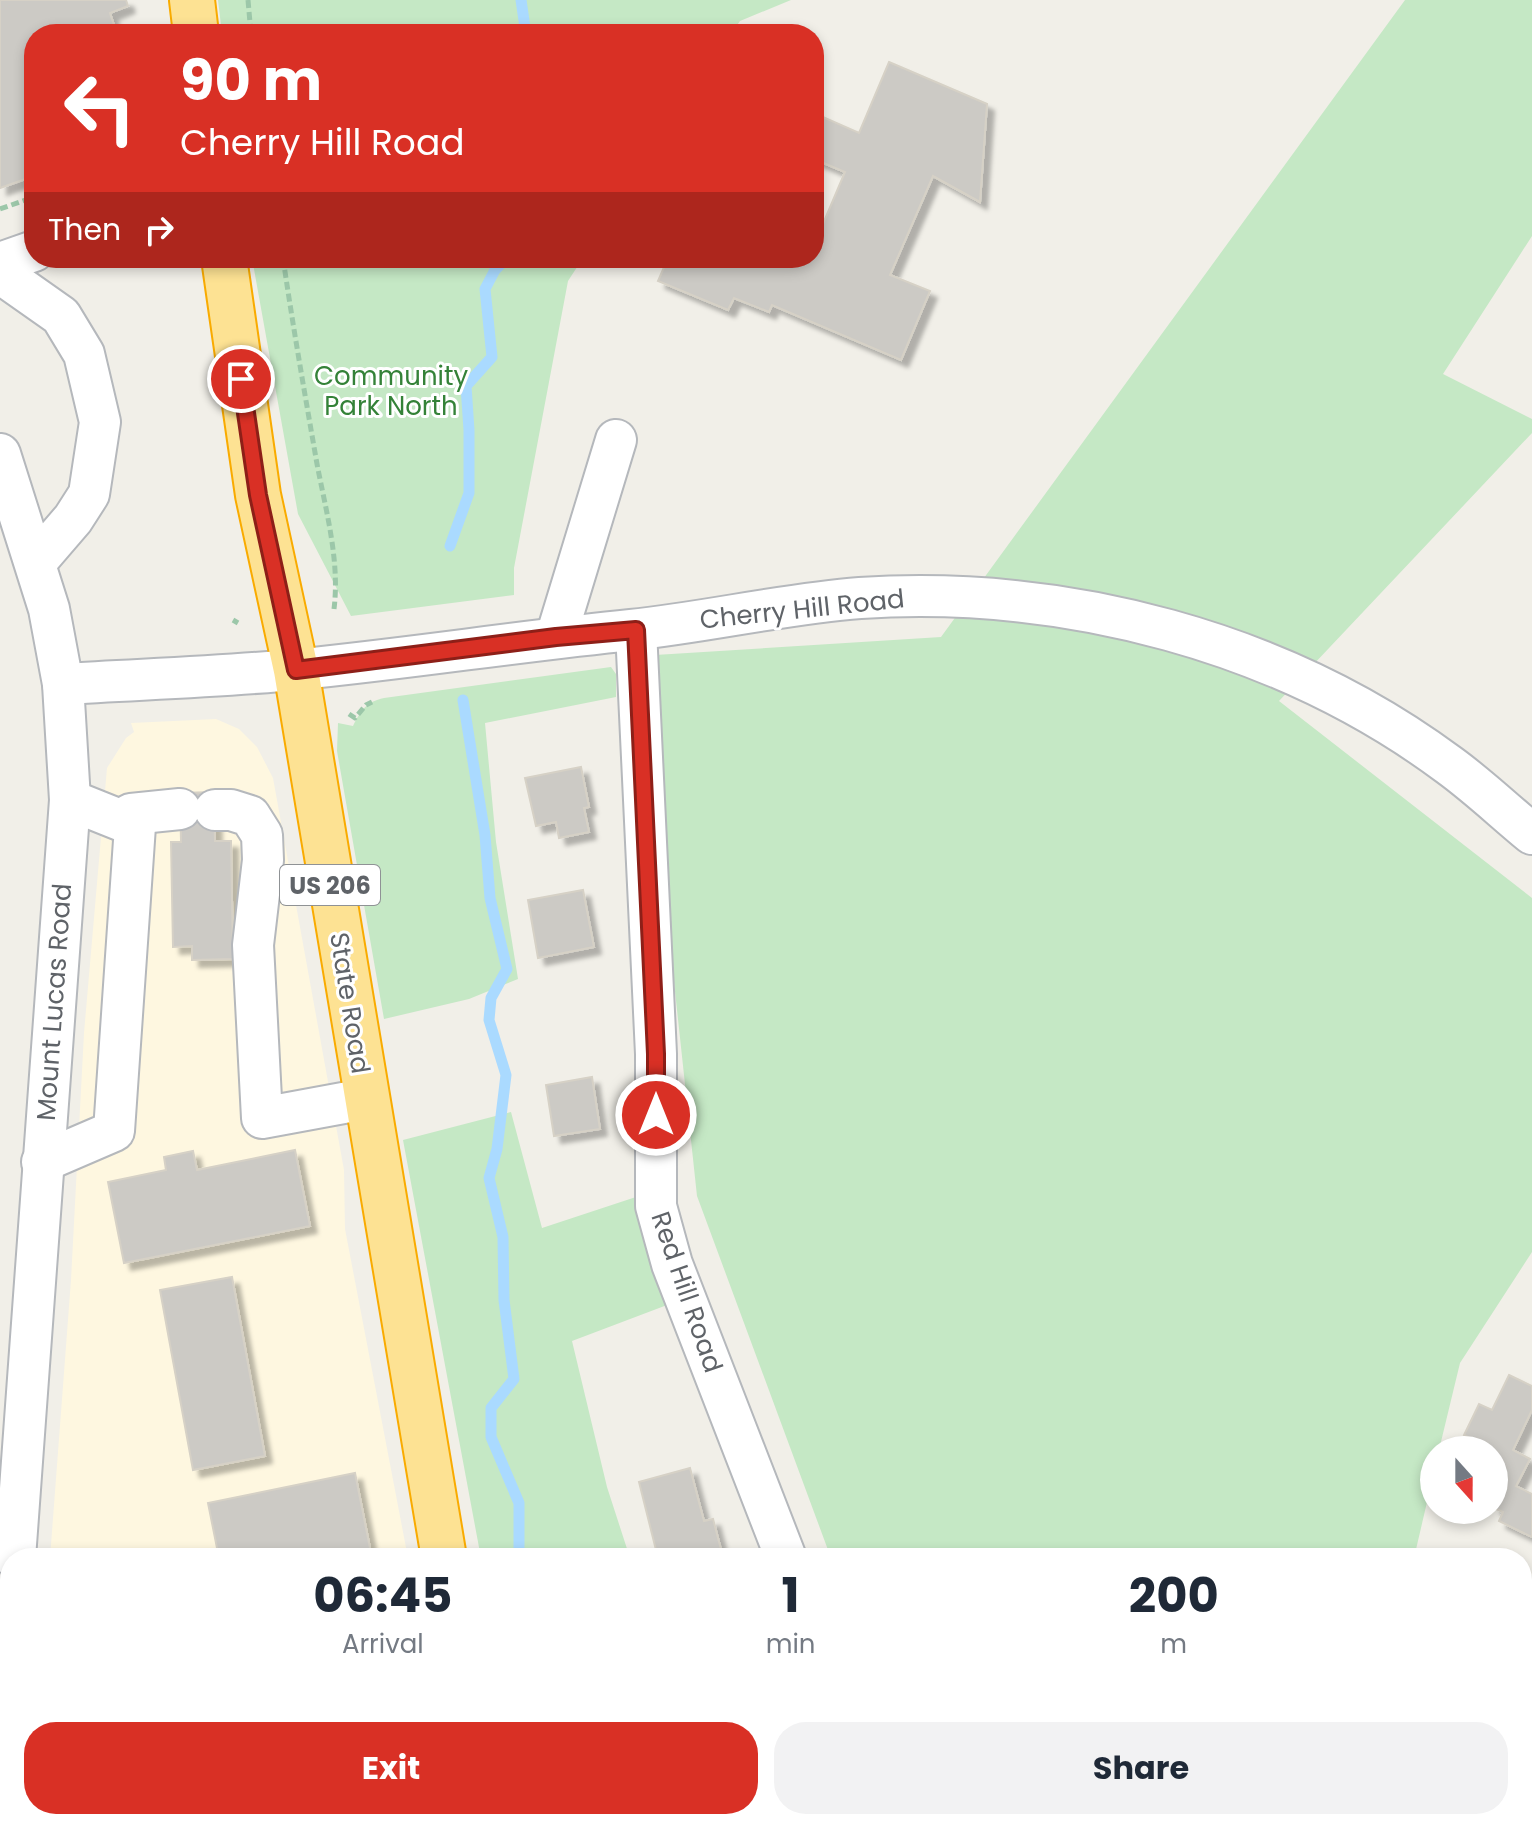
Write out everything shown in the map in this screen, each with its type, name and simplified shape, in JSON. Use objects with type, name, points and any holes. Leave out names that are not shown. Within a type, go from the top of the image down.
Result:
[{"type":"highway","points":[[192,0],[195,24]]},
{"type":"highway","name":"State Road","points":[[225,268],[258,495],[296,670],[365,1099],[442,1548]]},
{"type":"street","points":[[0,263],[24,255]]},
{"type":"street","points":[[0,273],[61,316],[84,354],[100,422],[89,494],[73,519],[36,562]]},
{"type":"street","points":[[556,637],[616,440]]},
{"type":"street","name":"Mount Lucas Road","points":[[0,454],[49,609],[63,684],[70,800],[16,1548]]},
{"type":"street","name":"Cherry Hill Road","points":[[63,684],[296,670],[636,630],[871,598],[940,596],[1017,600],[1109,615],[1199,639],[1272,666],[1370,714],[1448,764],[1532,834]]},
{"type":"street","name":"Red Hill Road","points":[[636,630],[656,1054],[656,1206],[672,1264],[782,1548]]},
{"type":"street","points":[[42,1162],[114,1131],[135,826],[70,800]]},
{"type":"street","points":[[123,819],[131,814],[198,810],[231,810],[250,816],[262,835],[263,860],[253,945],[262,1118],[365,1099]]},
{"type":"path","points":[[248,0],[250,24]]},
{"type":"path","points":[[0,209],[24,201]]},
{"type":"path","points":[[284,268],[330,534],[337,585],[334,609]]},
{"type":"shaded area","points":[[216,719],[239,729],[257,747],[273,778],[344,1170],[345,1229],[406,1548],[51,1548],[71,1280],[84,1033],[107,768],[126,738],[134,732],[131,723]]},
{"type":"green space","points":[[218,0],[791,0],[738,24],[221,24]]},
{"type":"green space","points":[[1405,0],[1532,0],[1532,236],[1443,374],[1532,419],[1532,433],[1279,701],[1532,898],[1532,1252],[1460,1363],[1442,1436],[1420,1436],[1422,1524],[1416,1548],[827,1548],[697,1196],[639,656],[941,637]]},
{"type":"green space","name":"Community Park North","points":[[254,268],[576,268],[568,281],[514,568],[514,595],[351,616],[298,514]]},
{"type":"green space","points":[[611,667],[616,674],[616,697],[485,723],[496,842],[518,979],[469,999],[384,1019],[337,751],[338,723],[353,726],[365,708],[384,698]]},
{"type":"green space","points":[[511,1112],[542,1228],[642,1195],[675,1302],[572,1341],[607,1487],[627,1548],[479,1548],[403,1140]]},
{"type":"building","points":[[0,0],[126,0],[128,6],[110,13],[114,24],[24,24],[24,180],[0,188]]},
{"type":"building","points":[[889,62],[987,104],[980,202],[933,176],[890,275],[930,291],[901,360],[772,305],[769,312],[734,298],[728,310],[658,281],[664,268],[824,268],[824,221],[845,172],[824,163],[824,117],[859,133]]},
{"type":"building","points":[[581,767],[589,807],[584,808],[589,832],[559,838],[556,822],[536,826],[525,778]]},
{"type":"building","points":[[214,792],[215,841],[231,841],[233,959],[192,960],[192,946],[173,947],[171,842],[181,842],[180,793]]},
{"type":"building","points":[[583,890],[594,947],[538,958],[528,900]]},
{"type":"building","points":[[592,1077],[600,1129],[554,1136],[546,1085]]},
{"type":"building","points":[[295,1150],[310,1226],[124,1263],[108,1182],[166,1170],[164,1157],[193,1151],[197,1170]]},
{"type":"building","points":[[232,1277],[265,1456],[193,1470],[160,1290]]},
{"type":"building","points":[[1509,1375],[1532,1386],[1532,1410],[1513,1450],[1530,1459],[1516,1486],[1532,1494],[1532,1537],[1505,1524],[1508,1524],[1508,1436],[1464,1435],[1479,1404],[1492,1410]]},
{"type":"building","points":[[690,1468],[704,1521],[713,1519],[721,1548],[656,1548],[639,1482]]},
{"type":"building","points":[[355,1473],[370,1548],[217,1548],[208,1503]]},
{"type":"waterway","points":[[521,0],[525,24]]},
{"type":"waterway","points":[[450,546],[469,493],[466,386],[492,357],[485,289],[497,268]]},
{"type":"waterway","points":[[463,700],[485,835],[490,898],[507,969],[491,998],[489,1020],[506,1075],[497,1149],[489,1178],[503,1237],[504,1300],[514,1379],[491,1408],[491,1437],[519,1503],[519,1548]]},
{"type":"route","points":[[241,379],[258,495],[296,670],[636,630],[656,1054],[656,1115]]}]
